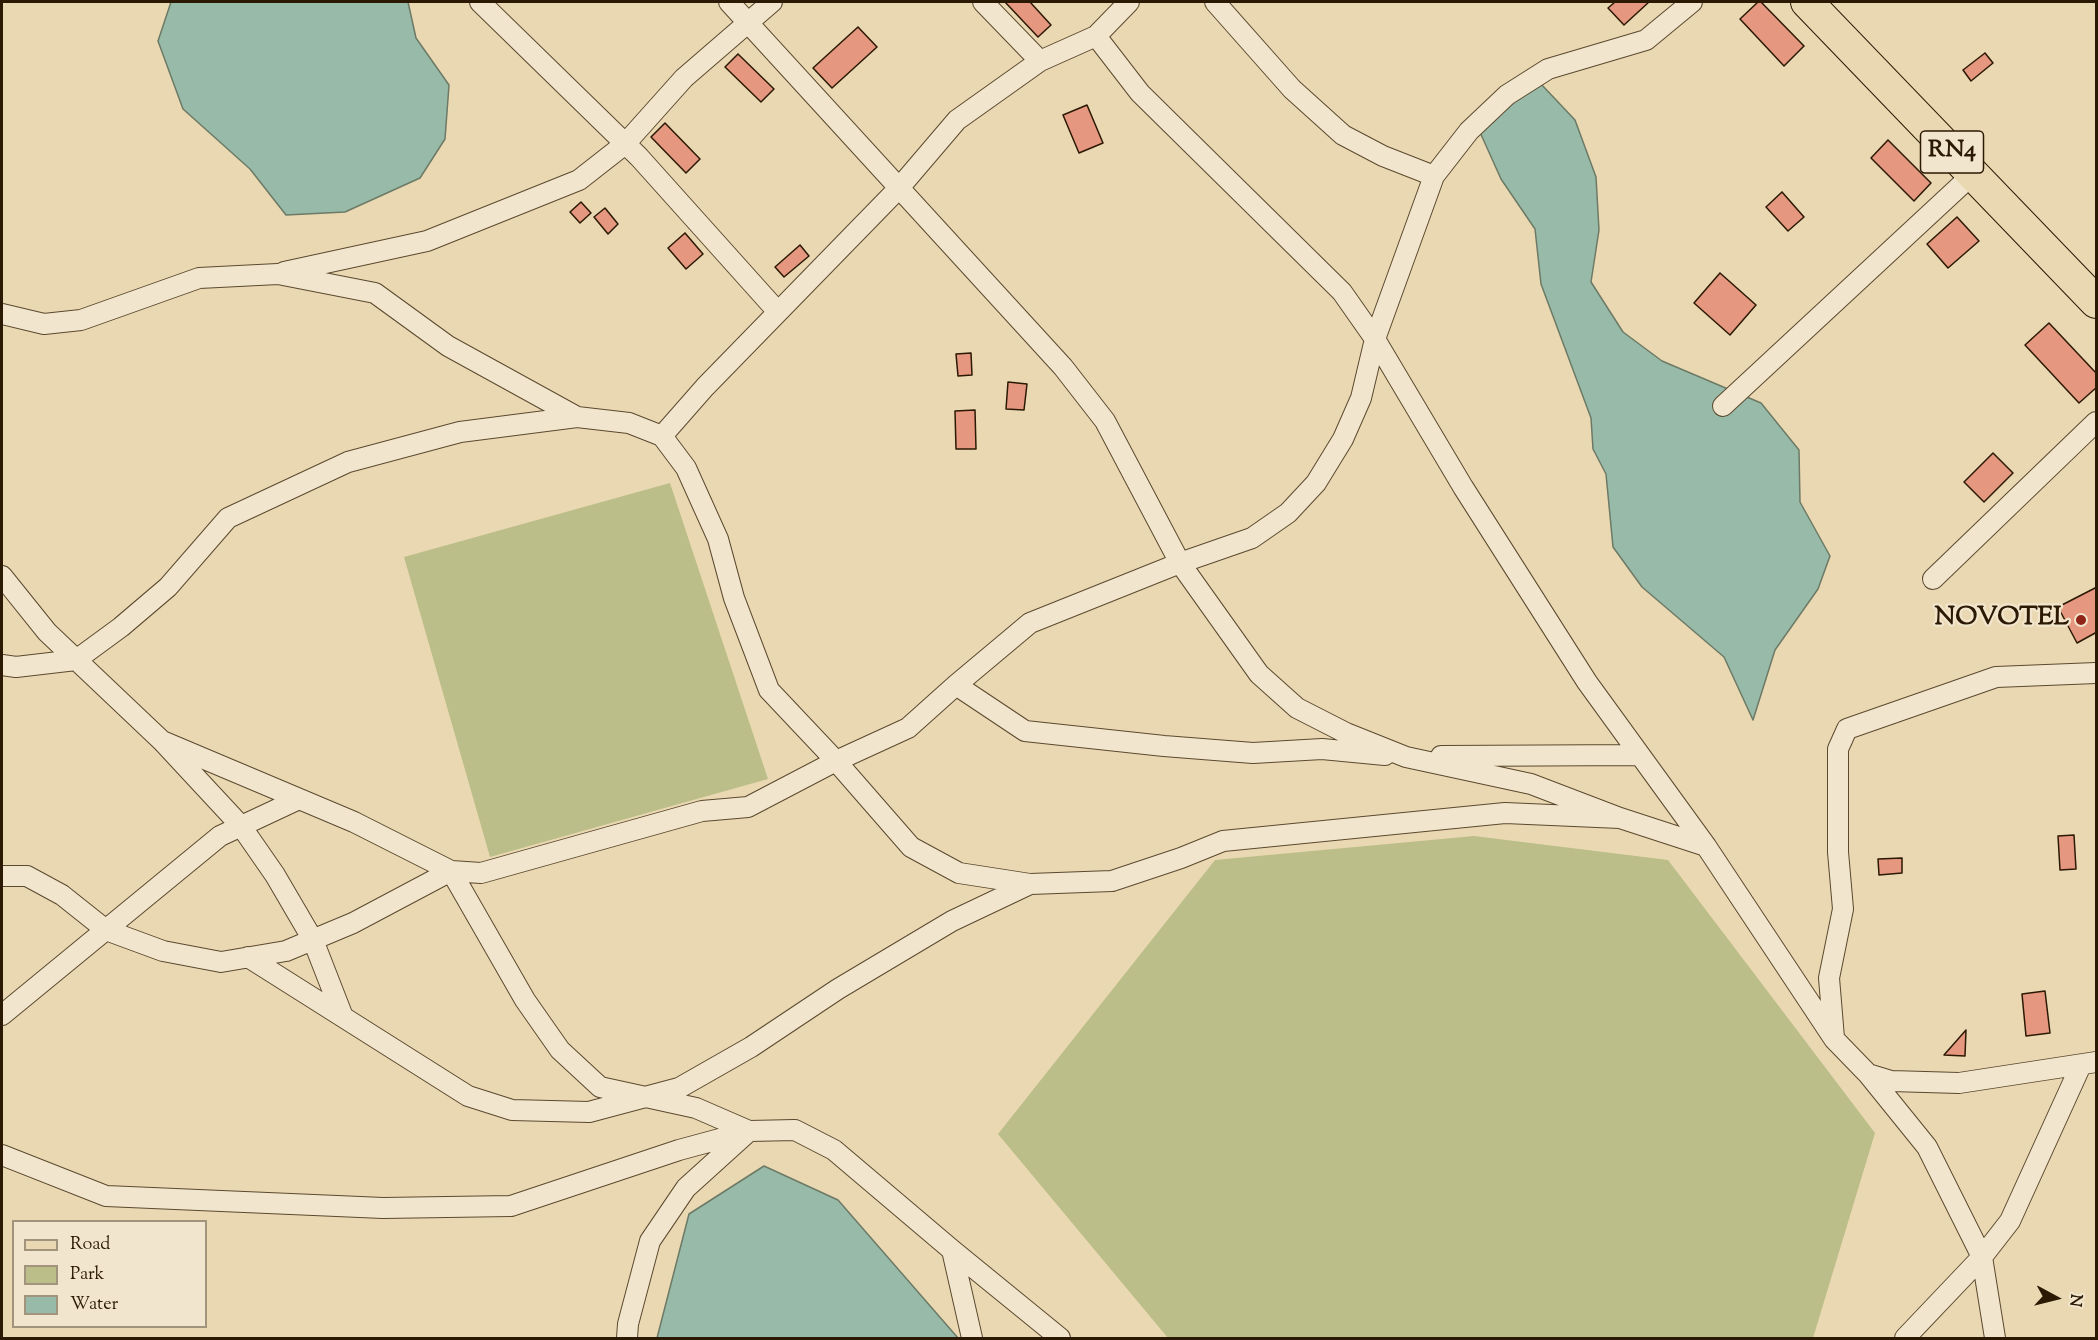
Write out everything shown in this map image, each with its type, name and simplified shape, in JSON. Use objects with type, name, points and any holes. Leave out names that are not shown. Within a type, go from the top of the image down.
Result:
[{"type":"main road","name":"RN4","points":[[1807,2],[2097,302]]},
{"type":"street","points":[[480,2],[625,144],[778,312]]},
{"type":"street","points":[[729,2],[1063,367],[1105,421],[1180,563],[1259,674],[1297,708],[1346,733],[1406,757],[1531,784],[1620,818],[1706,846]]},
{"type":"street","points":[[2,314],[44,324],[81,320],[199,279],[278,274],[427,241],[579,180],[625,144],[684,78],[772,2]]},
{"type":"street","points":[[983,2],[1040,61]]},
{"type":"street","points":[[662,436],[705,387],[899,188],[957,120],[1040,61],[1096,36],[1129,2]]},
{"type":"street","points":[[1215,2],[1292,89],[1343,135],[1383,156],[1434,176]]},
{"type":"street","points":[[162,741],[354,822],[451,871],[481,873],[702,811],[748,807],[836,761],[908,728],[1030,623],[1180,563],[1252,538],[1288,513],[1316,483],[1343,439],[1361,398],[1375,339],[1434,176],[1469,131],[1507,95],[1548,69],[1646,40],[1692,2]]},
{"type":"street","points":[[1096,36],[1140,93],[1342,292],[1375,339],[1482,516],[1587,682],[1706,846],[1834,1039],[1868,1074],[1927,1147],[1982,1257],[1995,1338]]},
{"type":"street","points":[[1723,406],[1973,174]]},
{"type":"street","points":[[278,274],[375,293],[448,346],[577,417]]},
{"type":"street","points":[[2,665],[16,668],[76,660],[121,627],[168,587],[228,518],[348,462],[460,432],[577,417],[629,423],[662,436],[686,468],[718,539],[734,598],[769,690],[836,761],[911,848],[959,873],[1030,884],[1112,881],[1223,841],[1505,813],[1620,818]]},
{"type":"street","points":[[1933,579],[2097,422]]},
{"type":"street","points":[[2,576],[47,632],[162,741],[241,826],[275,875],[313,940],[343,1017]]},
{"type":"street","points":[[1834,1039],[1829,978],[1843,909],[1838,852],[1838,749],[1847,729],[1996,677],[2097,673]]},
{"type":"street","points":[[956,685],[1025,731],[1164,746],[1242,752],[1322,749],[1406,757],[1640,755]]},
{"type":"street","points":[[2,1016],[220,836],[299,799]]},
{"type":"street","points":[[2,876],[27,876],[62,895],[106,930],[164,951],[222,962],[286,951],[353,923],[451,871]]},
{"type":"street","points":[[451,871],[525,1000],[560,1050],[600,1087],[696,1108],[749,1131]]},
{"type":"street","points":[[248,957],[468,1096],[512,1110],[589,1112],[679,1088],[751,1047],[838,989],[952,921],[1030,884]]},
{"type":"street","points":[[1868,1074],[1891,1081],[1959,1083],[2089,1064]]},
{"type":"street","points":[[1905,1338],[1982,1257],[2010,1221],[2089,1064]]},
{"type":"street","points":[[2,1155],[106,1196],[383,1208],[511,1206],[679,1150],[749,1131],[795,1130],[834,1150],[1060,1338]]},
{"type":"street","points":[[627,1338],[628,1324],[650,1241],[686,1188],[749,1131]]},
{"type":"street","points":[[952,1250],[972,1338]]},
{"type":"green space","points":[[670,483],[768,779],[490,857],[404,557]]},
{"type":"green space","points":[[1474,836],[1668,860],[1875,1133],[1813,1338],[1168,1338],[998,1134],[1215,860]]},
{"type":"water","points":[[171,2],[408,2],[416,38],[449,85],[445,139],[420,178],[345,212],[286,215],[250,169],[183,109],[158,41]]},
{"type":"water","points":[[1541,84],[1575,120],[1596,177],[1599,230],[1591,282],[1623,332],[1662,361],[1761,403],[1799,450],[1800,502],[1830,556],[1818,589],[1775,650],[1753,720],[1724,657],[1642,587],[1613,547],[1606,474],[1593,449],[1591,418],[1541,284],[1535,229],[1501,179],[1479,130],[1516,97]]},
{"type":"water","points":[[764,1166],[838,1200],[958,1338],[657,1338],[689,1214]]},
{"type":"building","points":[[1005,2],[1030,2],[1051,25],[1038,37]]},
{"type":"building","points":[[1615,2],[1649,2],[1624,25],[1608,8]]},
{"type":"building","points":[[1758,2],[1761,2],[1804,46],[1784,66],[1740,19]]},
{"type":"building","points":[[858,27],[877,47],[832,88],[813,68]]},
{"type":"building","points":[[1985,53],[1993,63],[1971,81],[1963,70]]},
{"type":"building","points":[[738,54],[774,89],[761,102],[725,67]]},
{"type":"building","points":[[1087,105],[1103,143],[1079,153],[1063,115]]},
{"type":"building","points":[[665,123],[700,159],[686,173],[651,137]]},
{"type":"building","points":[[1888,140],[1931,183],[1914,201],[1871,158]]},
{"type":"building","points":[[1782,192],[1804,217],[1788,231],[1766,207]]},
{"type":"building","points":[[581,202],[591,213],[580,223],[570,212]]},
{"type":"building","points":[[605,208],[618,224],[608,234],[594,217]]},
{"type":"building","points":[[1957,217],[1979,241],[1948,268],[1927,244]]},
{"type":"building","points":[[685,233],[703,254],[686,269],[668,248]]},
{"type":"building","points":[[800,245],[809,256],[784,277],[775,267]]},
{"type":"building","points":[[1720,273],[1756,305],[1730,335],[1694,303]]},
{"type":"building","points":[[2049,323],[2097,374],[2097,387],[2079,403],[2025,345]]},
{"type":"building","points":[[971,353],[972,375],[958,376],[956,354]]},
{"type":"building","points":[[1008,382],[1027,384],[1024,410],[1006,409]]},
{"type":"building","points":[[975,410],[976,449],[956,449],[955,411]]},
{"type":"building","points":[[1993,453],[2013,473],[1984,502],[1964,482]]},
{"type":"building","name":"NOVOTEL","points":[[2097,587],[2097,632],[2077,643],[2058,607]]},
{"type":"building","points":[[2074,835],[2076,869],[2060,870],[2058,836]]},
{"type":"building","points":[[1902,858],[1902,873],[1879,875],[1878,859]]},
{"type":"building","points":[[2045,991],[2050,1033],[2026,1036],[2022,994]]},
{"type":"building","points":[[1966,1030],[1965,1056],[1944,1055]]},
{"type":"place","name":"NOVOTEL","points":[[2081,620]]}]
